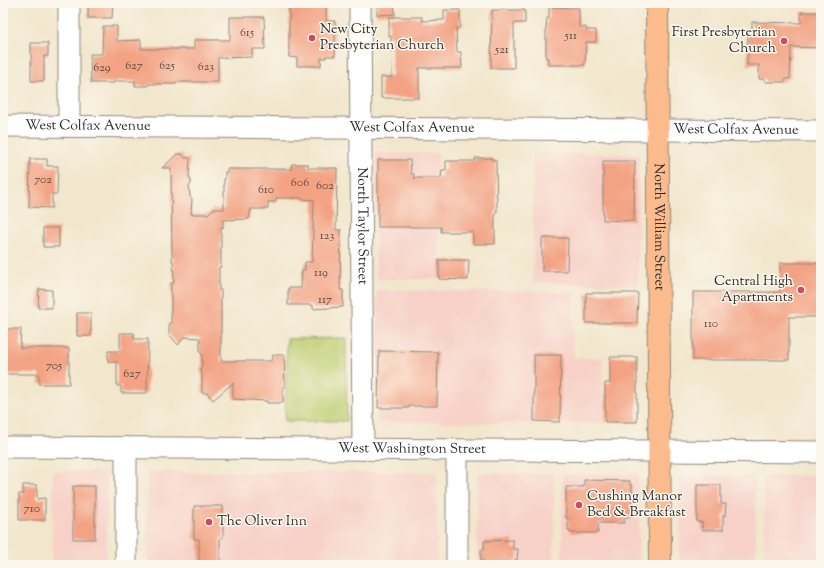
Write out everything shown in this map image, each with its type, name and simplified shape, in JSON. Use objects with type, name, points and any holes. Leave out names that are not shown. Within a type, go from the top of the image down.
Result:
[{"type":"main road","name":"North William Street","points":[[657,3],[660,565]]},
{"type":"street","points":[[69,126],[70,3]]},
{"type":"street","name":"North Taylor Street","points":[[360,3],[363,449]]},
{"type":"street","name":"West Colfax Avenue","points":[[3,126],[821,131]]},
{"type":"street","name":"West Washington Street","points":[[3,447],[821,452]]},
{"type":"street","points":[[126,448],[126,565]]},
{"type":"street","points":[[457,450],[457,565]]},
{"type":"shaded area","points":[[376,153],[438,153],[439,279],[376,279]]},
{"type":"shaded area","points":[[533,153],[639,154],[638,285],[533,283]]},
{"type":"shaded area","points":[[377,290],[573,292],[574,358],[603,358],[603,423],[377,422]]},
{"type":"shaded area","points":[[53,471],[107,472],[107,565],[52,565]]},
{"type":"shaded area","points":[[147,472],[437,472],[437,565],[147,565]]},
{"type":"shaded area","points":[[478,473],[554,474],[554,565],[477,565]]},
{"type":"shaded area","points":[[562,474],[638,474],[639,565],[562,565]]},
{"type":"shaded area","points":[[680,475],[755,476],[756,565],[679,565]]},
{"type":"shaded area","points":[[764,475],[821,476],[821,565],[764,565]]},
{"type":"green space","points":[[346,338],[347,421],[285,421],[287,339]]},
{"type":"building","points":[[88,3],[113,3],[112,18],[88,18]]},
{"type":"building","name":"New City Presbyterian Church","points":[[289,3],[326,3],[326,21],[335,21],[335,56],[326,56],[326,58],[321,58],[321,66],[297,66],[297,58],[289,57]]},
{"type":"building","points":[[377,3],[394,3],[395,14],[377,15]]},
{"type":"building","points":[[549,7],[579,8],[579,27],[586,27],[586,30],[596,30],[596,42],[586,42],[585,65],[548,65],[548,58],[546,58],[546,27],[547,18],[549,18]]},
{"type":"building","points":[[444,10],[460,10],[460,28],[456,28],[457,52],[461,52],[462,68],[419,68],[419,98],[381,98],[381,77],[392,77],[389,17],[422,17],[422,21],[444,20]]},
{"type":"building","points":[[492,10],[525,10],[525,23],[514,23],[514,68],[491,68]]},
{"type":"building","name":"First Presbyterian Church","points":[[801,12],[821,12],[821,48],[791,47],[790,79],[785,79],[785,82],[765,82],[765,79],[759,79],[759,65],[747,65],[748,35],[752,35],[752,22],[801,23]]},
{"type":"building","points":[[230,17],[264,17],[265,49],[252,49],[252,57],[218,58],[218,82],[176,82],[176,84],[148,84],[148,86],[135,86],[135,81],[91,83],[90,54],[102,54],[103,26],[117,26],[117,41],[141,40],[141,49],[194,49],[194,40],[230,40]]},
{"type":"building","points":[[31,43],[48,43],[48,56],[44,56],[44,81],[31,81]]},
{"type":"building","points":[[177,154],[182,154],[185,158],[190,158],[189,178],[191,180],[191,184],[189,186],[190,197],[192,199],[191,214],[208,214],[213,209],[224,209],[224,179],[227,169],[291,169],[292,164],[308,164],[308,168],[337,168],[336,230],[341,230],[340,290],[343,290],[343,307],[313,309],[313,305],[288,305],[288,288],[301,288],[302,270],[305,270],[305,262],[312,262],[314,200],[301,198],[276,198],[276,202],[268,202],[268,209],[251,209],[249,219],[223,220],[223,228],[221,227],[221,267],[219,267],[219,290],[221,290],[221,361],[271,361],[273,355],[284,355],[285,387],[283,387],[283,403],[267,403],[267,401],[233,399],[233,383],[213,400],[207,393],[202,393],[202,374],[200,371],[202,365],[202,354],[200,352],[200,338],[184,337],[178,345],[169,334],[169,323],[171,324],[171,283],[174,283],[172,261],[171,168],[162,168]]},
{"type":"building","points":[[475,158],[492,158],[492,160],[496,160],[497,212],[495,212],[495,244],[473,244],[473,232],[441,232],[441,227],[378,227],[378,160],[410,160],[411,174],[414,174],[414,178],[441,178],[442,170],[446,170],[446,161],[475,161]]},
{"type":"building","points":[[30,159],[47,159],[47,166],[58,166],[57,194],[52,194],[52,208],[29,207]]},
{"type":"building","points":[[603,161],[635,161],[634,221],[603,220]]},
{"type":"building","points":[[43,228],[59,228],[59,247],[43,247]]},
{"type":"building","points":[[542,238],[568,238],[567,271],[542,271]]},
{"type":"building","points":[[439,260],[469,260],[468,280],[439,279]]},
{"type":"building","points":[[780,263],[821,263],[821,317],[789,317],[789,360],[693,360],[693,292],[780,292]]},
{"type":"building","points":[[39,289],[52,290],[52,308],[38,308]]},
{"type":"building","points":[[586,293],[638,293],[637,323],[586,323]]},
{"type":"building","points":[[77,313],[91,313],[91,336],[77,336]]},
{"type":"building","points":[[3,329],[21,329],[20,348],[69,348],[69,384],[39,384],[39,374],[3,374]]},
{"type":"building","points":[[120,333],[134,333],[134,339],[148,339],[147,393],[121,393],[121,386],[117,386],[117,362],[108,362],[108,351],[120,351]]},
{"type":"building","points":[[379,351],[438,352],[437,406],[378,408]]},
{"type":"building","points":[[534,355],[561,355],[560,422],[534,421]]},
{"type":"building","points":[[610,357],[637,357],[637,422],[605,422],[605,383],[610,383]]},
{"type":"building","points":[[584,480],[630,481],[630,485],[632,485],[632,517],[624,517],[624,523],[598,523],[598,533],[570,533],[570,530],[568,530],[568,518],[566,518],[566,487],[584,487]]},
{"type":"building","points":[[23,485],[37,485],[37,499],[45,498],[45,520],[19,520],[19,494],[23,494]]},
{"type":"building","points":[[697,485],[721,485],[721,504],[726,504],[725,516],[723,515],[723,530],[702,530],[702,522],[697,522]]},
{"type":"building","points":[[73,486],[95,486],[95,539],[73,539]]},
{"type":"building","name":"The Oliver Inn","points":[[194,506],[223,506],[223,537],[220,538],[220,562],[199,562],[199,539],[194,539]]},
{"type":"building","points":[[513,540],[513,549],[518,549],[517,560],[514,560],[514,565],[484,565],[484,561],[481,561],[481,550],[484,550],[484,541]]},
{"type":"place","name":"New City Presbyterian Church","points":[[312,38]]},
{"type":"place","name":"First Presbyterian Church","points":[[784,41]]},
{"type":"place","name":"Central High Apartments","points":[[801,290]]},
{"type":"place","name":"Cushing Manor Bed & Breakfast","points":[[579,505]]},
{"type":"place","name":"The Oliver Inn","points":[[209,522]]}]
